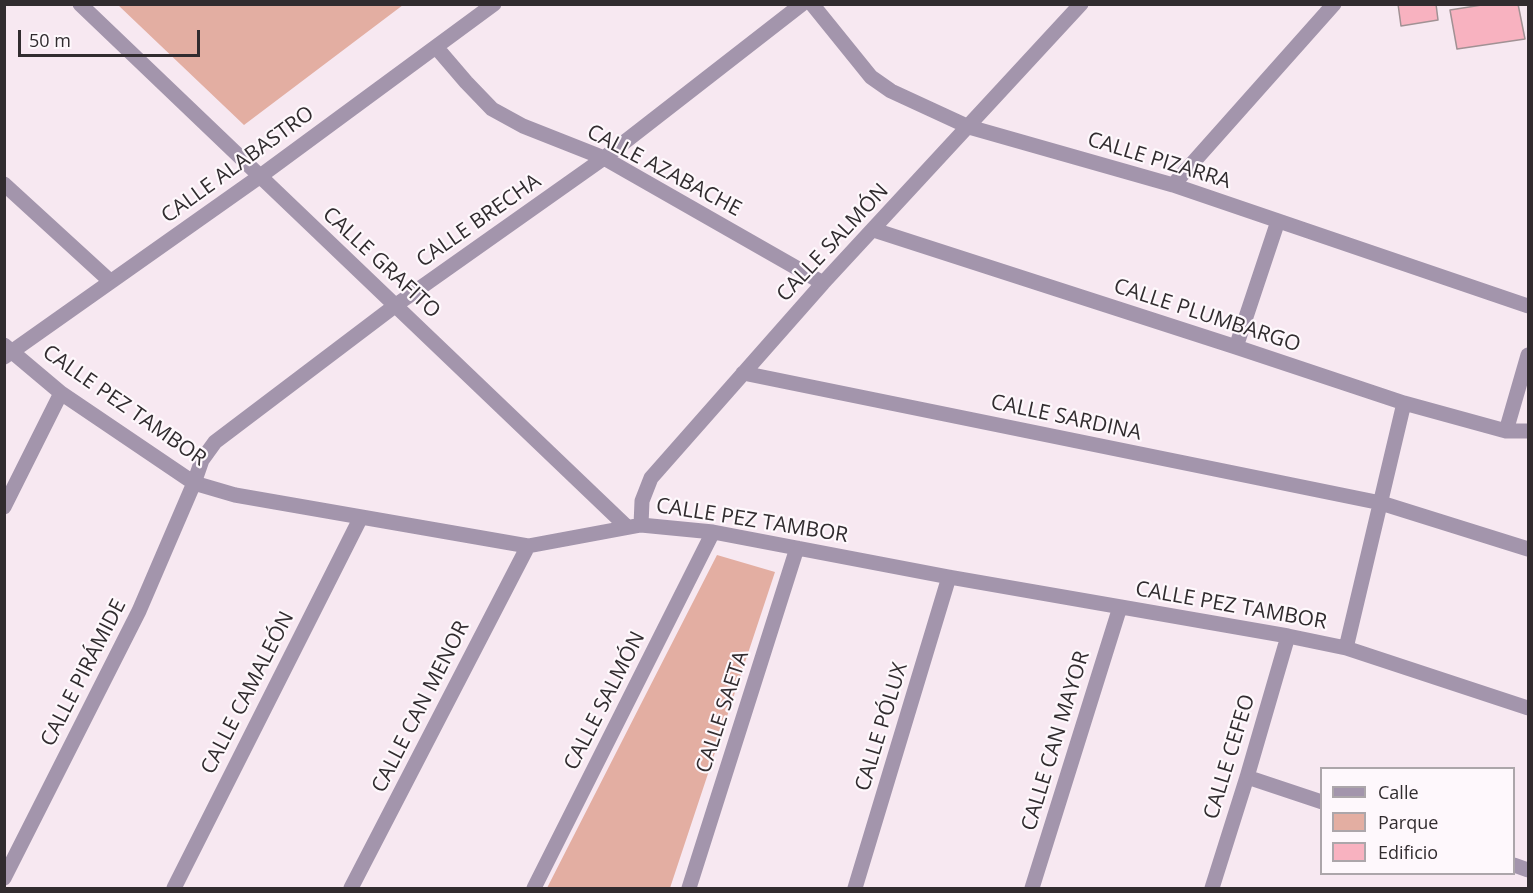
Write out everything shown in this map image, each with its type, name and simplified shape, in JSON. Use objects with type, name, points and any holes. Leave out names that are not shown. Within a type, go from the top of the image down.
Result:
[{"type":"street","name":"CALLE GRAFITO","points":[[80,4],[260,177],[634,526]]},
{"type":"street","name":"CALLE ALABASTRO","points":[[7,351],[260,177],[494,4]]},
{"type":"street","name":"CALLE BRECHA","points":[[194,483],[202,460],[215,442],[396,305],[604,158],[802,4]]},
{"type":"street","name":"CALLE PIZARRA","points":[[812,4],[871,77],[891,91],[969,127],[1173,185],[1528,306]]},
{"type":"street","name":"CALLE SALMÓN","points":[[634,526],[651,478],[823,283],[1081,4]]},
{"type":"street","points":[[1173,185],[1334,4]]},
{"type":"street","name":"CALLE AZABACHE","points":[[436,47],[492,109],[523,126],[604,158],[823,283]]},
{"type":"street","points":[[4,184],[110,281]]},
{"type":"street","points":[[1236,347],[1278,221]]},
{"type":"street","name":"CALLE PLUMBARGO","points":[[874,230],[1404,404],[1506,431],[1528,431]]},
{"type":"street","name":"CALLE PEZ TAMBOR","points":[[7,351],[61,393],[194,483],[235,495],[528,546],[634,526],[713,532],[949,578],[1346,648],[1528,708]]},
{"type":"street","points":[[1506,431],[1528,355]]},
{"type":"street","name":"CALLE SARDINA","points":[[742,373],[1381,503],[1528,549]]},
{"type":"street","points":[[4,507],[61,393]]},
{"type":"street","points":[[1346,648],[1404,404]]},
{"type":"street","name":"CALLE PIRÁMIDE","points":[[4,878],[139,611],[194,483]]},
{"type":"street","name":"CALLE CAMALEÓN","points":[[174,888],[361,517]]},
{"type":"street","name":"CALLE SALMÓN","points":[[534,888],[713,532]]},
{"type":"street","name":"CALLE CAN MENOR","points":[[351,888],[528,546]]},
{"type":"street","name":"CALLE SAETA","points":[[689,888],[797,548]]},
{"type":"street","name":"CALLE PÓLUX","points":[[855,888],[949,578]]},
{"type":"street","name":"CALLE CAN MAYOR","points":[[1032,888],[1120,607]]},
{"type":"street","name":"CALLE CEFEO","points":[[1212,888],[1288,636]]},
{"type":"street","points":[[1247,777],[1320,801]]},
{"type":"green space","points":[[118,5],[403,5],[244,125]]},
{"type":"green space","points":[[717,555],[775,572],[670,888],[547,888]]},
{"type":"building","points":[[1398,4],[1436,4],[1438,20],[1401,26]]},
{"type":"building","points":[[1488,4],[1518,4],[1525,39],[1457,49],[1450,10]]}]
